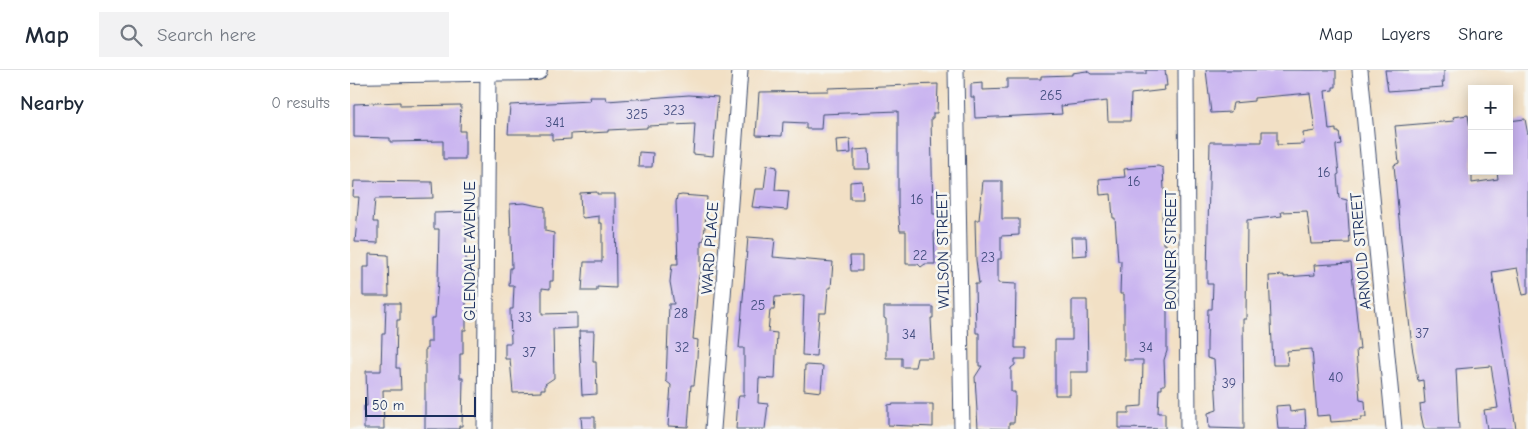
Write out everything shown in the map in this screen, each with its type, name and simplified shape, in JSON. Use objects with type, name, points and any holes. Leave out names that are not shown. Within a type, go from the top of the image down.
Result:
[{"type":"main road","points":[[350,73],[536,70]]},
{"type":"street","name":"WARD PLACE","points":[[713,429],[740,70]]},
{"type":"street","name":"WILSON STREET","points":[[956,70],[962,429]]},
{"type":"street","name":"BONNER STREET","points":[[1186,70],[1188,429]]},
{"type":"street","name":"ARNOLD STREET","points":[[1360,70],[1394,429]]},
{"type":"street","name":"GLENDALE AVENUE","points":[[485,429],[488,72]]},
{"type":"building","points":[[1146,70],[1165,70],[1167,86],[1164,86],[1165,90],[1131,94],[1130,121],[1108,121],[1107,101],[1061,106],[1062,114],[975,118],[974,97],[971,97],[971,84],[983,83],[983,90],[1007,89],[1007,79],[1041,79],[1041,76],[1072,75],[1072,73],[1087,71],[1091,74],[1146,74]]},
{"type":"building","points":[[1206,70],[1336,70],[1336,87],[1333,87],[1333,90],[1325,91],[1329,130],[1336,129],[1336,132],[1339,132],[1341,144],[1336,145],[1339,198],[1347,200],[1350,243],[1311,244],[1307,211],[1281,212],[1282,216],[1247,220],[1246,319],[1243,319],[1244,429],[1209,428],[1208,413],[1217,410],[1214,360],[1207,358],[1208,309],[1212,309],[1213,284],[1207,284],[1210,142],[1262,142],[1262,131],[1277,131],[1277,145],[1304,144],[1303,133],[1315,131],[1310,93],[1254,98],[1254,101],[1233,103],[1231,112],[1211,113]]},
{"type":"building","points":[[1385,70],[1444,70],[1443,87],[1388,91]]},
{"type":"building","points":[[938,84],[937,113],[933,113],[933,118],[931,118],[933,214],[938,214],[938,231],[934,231],[935,264],[925,264],[921,267],[918,264],[906,264],[906,231],[900,231],[898,206],[898,111],[822,114],[821,129],[806,129],[806,123],[783,122],[782,136],[756,135],[759,92],[828,91],[828,88]]},
{"type":"building","points":[[689,95],[718,97],[713,156],[693,154],[695,124],[647,126],[647,128],[571,134],[571,139],[552,140],[552,134],[508,134],[510,105],[590,101],[589,97],[606,97],[607,101]]},
{"type":"building","points":[[400,102],[400,106],[461,105],[460,131],[465,131],[465,159],[443,159],[443,141],[390,142],[390,138],[354,137],[354,104]]},
{"type":"building","points":[[1468,115],[1468,175],[1472,175],[1472,183],[1498,179],[1498,175],[1513,175],[1513,120],[1525,119],[1528,135],[1528,294],[1523,295],[1517,268],[1492,272],[1516,429],[1487,429],[1484,410],[1498,408],[1491,366],[1456,369],[1459,429],[1424,429],[1421,415],[1420,404],[1425,403],[1423,380],[1418,381],[1412,347],[1394,165],[1399,163],[1395,126],[1454,121],[1453,117]]},
{"type":"building","points":[[850,139],[851,153],[837,154],[836,140]]},
{"type":"building","points":[[869,149],[870,169],[854,169],[854,150]]},
{"type":"building","points":[[639,152],[653,153],[652,167],[638,167]]},
{"type":"building","points":[[767,165],[777,167],[775,190],[789,191],[787,210],[752,207],[755,189],[764,189]]},
{"type":"building","points":[[1158,166],[1163,168],[1165,211],[1162,211],[1163,244],[1166,244],[1167,272],[1167,351],[1164,360],[1165,385],[1162,385],[1162,389],[1159,389],[1158,413],[1165,413],[1165,429],[1119,428],[1119,413],[1129,413],[1129,407],[1142,406],[1143,360],[1124,360],[1124,294],[1120,294],[1121,261],[1118,261],[1111,194],[1100,195],[1099,179],[1125,177],[1124,169]]},
{"type":"building","points":[[354,181],[432,182],[433,198],[375,199],[373,222],[378,222],[378,243],[355,242],[359,197],[353,197]]},
{"type":"building","points":[[862,181],[863,199],[850,199],[850,182]]},
{"type":"building","points":[[983,181],[1002,181],[1002,219],[1019,219],[1019,235],[1001,236],[1001,259],[998,259],[998,283],[1016,284],[1015,348],[1026,348],[1026,359],[1015,359],[1015,365],[1011,368],[1011,392],[1015,392],[1015,403],[1014,423],[1009,423],[1009,429],[978,428],[975,377],[982,366],[979,366],[979,333],[976,333],[975,284],[979,284],[975,220],[979,220]]},
{"type":"building","points":[[597,192],[597,194],[615,194],[616,288],[597,287],[597,291],[582,291],[584,262],[602,262],[602,223],[599,223],[599,216],[583,218],[581,215],[580,193]]},
{"type":"building","points":[[677,196],[707,197],[704,240],[701,241],[701,276],[699,275],[693,339],[698,340],[697,357],[694,385],[691,385],[688,427],[668,426],[671,385],[666,381],[669,304],[674,304],[670,282],[672,264],[678,264],[676,202]]},
{"type":"building","points":[[524,203],[545,207],[545,231],[554,233],[553,281],[550,281],[550,289],[542,288],[542,314],[577,313],[577,328],[553,329],[554,378],[545,384],[545,389],[541,389],[541,392],[513,393],[510,359],[505,359],[505,343],[511,343],[510,309],[513,309],[514,286],[509,286],[510,268],[512,268],[510,204]]},
{"type":"building","points":[[466,212],[466,330],[463,330],[463,354],[460,354],[460,378],[463,378],[462,426],[459,426],[459,429],[425,429],[425,349],[427,349],[427,342],[431,342],[431,318],[435,318],[438,281],[439,229],[434,229],[434,213]]},
{"type":"building","points":[[748,237],[775,239],[773,257],[833,262],[831,288],[828,288],[826,313],[819,313],[816,356],[802,355],[804,295],[775,297],[774,310],[770,310],[768,332],[777,333],[775,379],[759,378],[758,403],[768,404],[765,429],[736,429],[738,399],[739,396],[744,396],[744,348],[739,348]]},
{"type":"building","points":[[1071,237],[1086,237],[1087,255],[1072,256]]},
{"type":"building","points":[[369,254],[388,255],[389,296],[363,296],[363,267],[369,267]]},
{"type":"building","points":[[850,256],[862,256],[862,271],[851,271]]},
{"type":"building","points":[[1351,263],[1360,349],[1356,350],[1360,400],[1365,401],[1366,417],[1361,417],[1361,420],[1331,422],[1330,415],[1317,416],[1312,349],[1287,351],[1288,365],[1273,365],[1269,276],[1315,275],[1314,265]]},
{"type":"building","points":[[1072,300],[1087,300],[1088,372],[1070,372],[1070,395],[1055,395],[1055,340],[1072,340]]},
{"type":"building","points":[[386,303],[400,303],[400,320],[397,320],[396,368],[400,368],[401,390],[383,390],[384,429],[364,429],[364,406],[367,406],[366,371],[381,371],[382,334],[385,334]]},
{"type":"building","points":[[884,307],[933,307],[933,318],[931,318],[933,358],[917,358],[915,367],[902,367],[902,358],[886,358],[886,319],[884,318]]},
{"type":"building","points":[[579,331],[594,331],[593,362],[596,362],[597,394],[582,395]]},
{"type":"building","points":[[805,365],[823,366],[821,392],[804,390]]},
{"type":"building","points":[[933,404],[933,427],[888,425],[888,405]]},
{"type":"building","points":[[1289,405],[1290,412],[1305,410],[1306,429],[1278,429],[1276,406]]},
{"type":"building","points":[[581,417],[595,417],[595,429],[582,429]]}]
